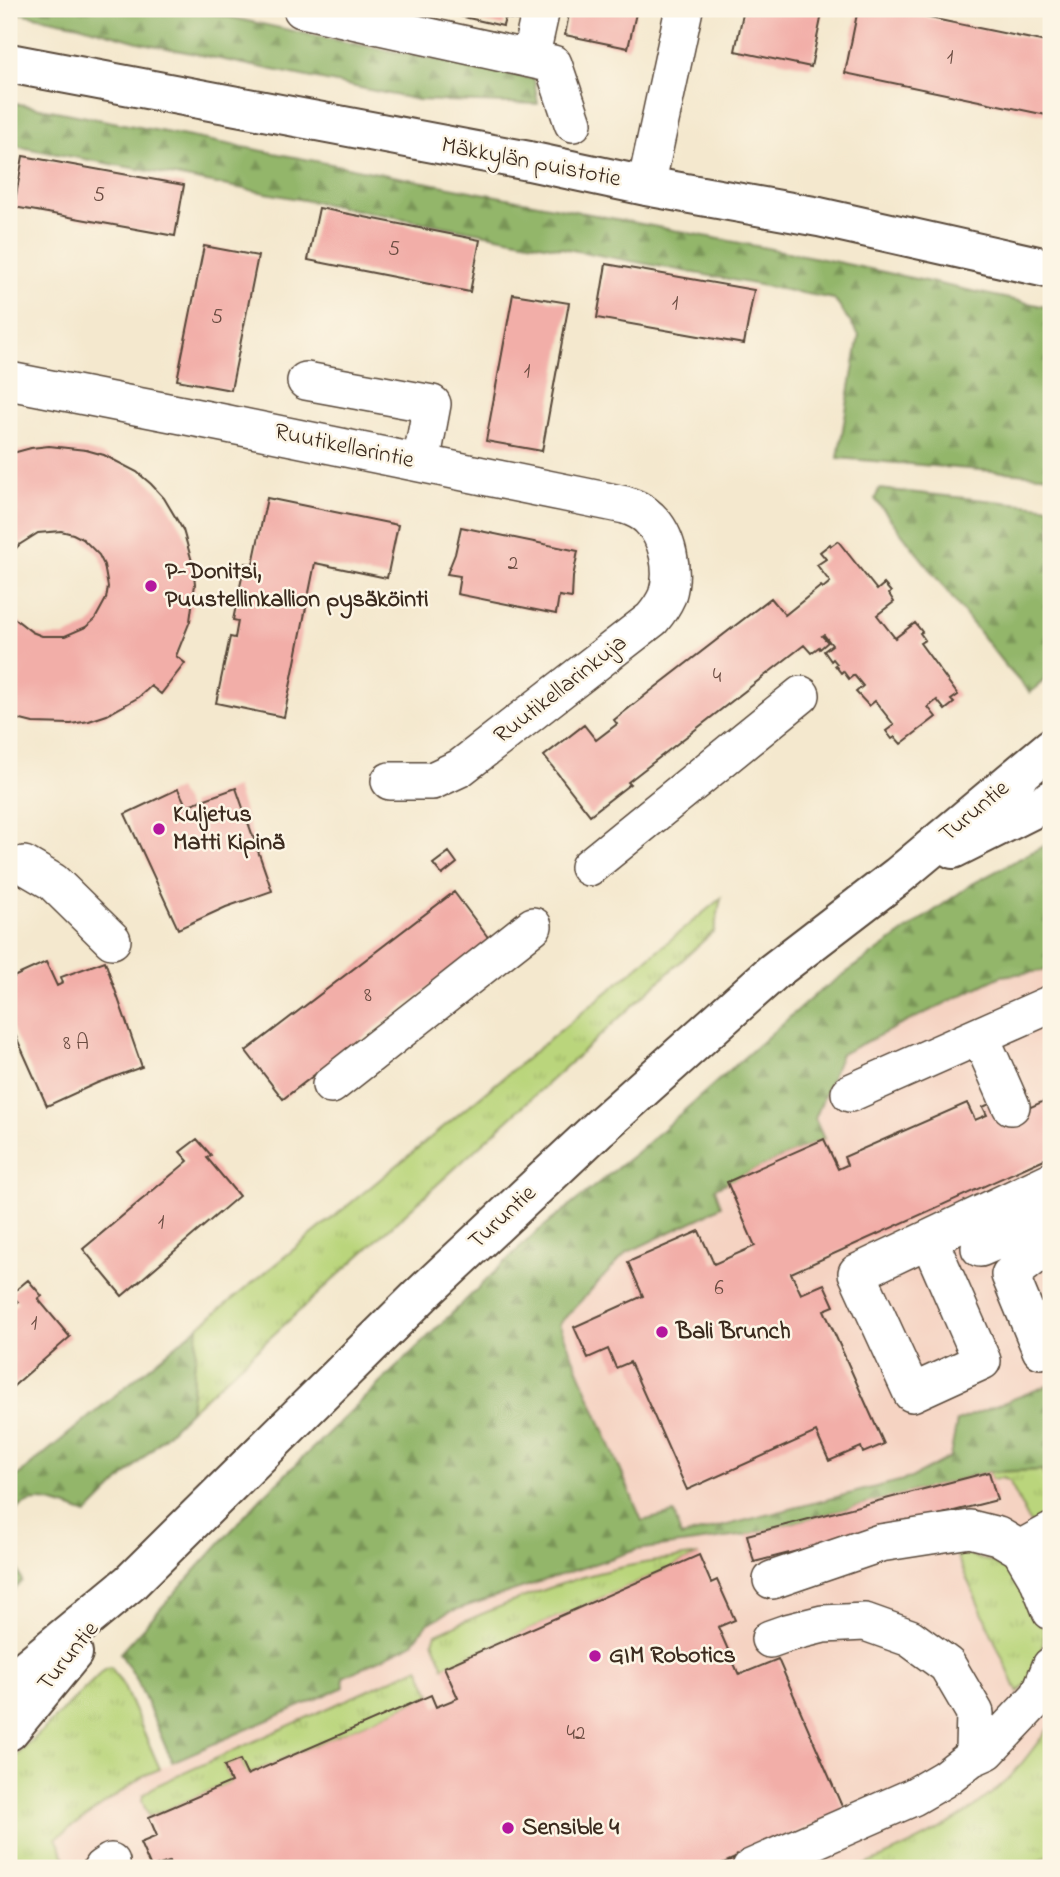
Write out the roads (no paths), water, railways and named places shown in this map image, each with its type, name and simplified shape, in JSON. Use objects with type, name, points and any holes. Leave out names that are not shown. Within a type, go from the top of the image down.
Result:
[{"type":"main road","name":"Mäkkylän puistotie","points":[[9,63],[819,217],[1051,269]]},
{"type":"main road","name":"Turuntie","points":[[9,1683],[130,1583],[421,1295],[589,1137],[773,972],[898,876],[1051,748]]},
{"type":"main road","name":"Turuntie","points":[[898,876],[1051,800]]},
{"type":"main road","name":"Turuntie","points":[[9,1731],[130,1583]]},
{"type":"street","points":[[302,9],[553,64],[573,123]]},
{"type":"street","points":[[530,59],[541,9]]},
{"type":"street","points":[[646,186],[684,9]]},
{"type":"street","name":"Ruutikellarintie","points":[[9,381],[625,505],[650,519],[663,541]]},
{"type":"street","points":[[306,381],[432,404],[421,463]]},
{"type":"street","name":"Ruutikellarinkuja","points":[[390,781],[432,781],[460,768],[652,619],[661,608],[670,584],[670,569],[663,541]]},
{"type":"street","points":[[589,867],[801,695]]},
{"type":"street","points":[[24,865],[53,883],[112,940]]},
{"type":"street","points":[[331,1085],[533,926]]},
{"type":"street","points":[[850,1093],[1051,1004]]},
{"type":"street","points":[[980,1036],[1011,1106]]},
{"type":"street","points":[[929,1240],[1051,1181]]},
{"type":"street","points":[[980,1248],[1029,1227],[1051,1210]]},
{"type":"street","points":[[1041,1350],[1010,1275],[1051,1242]]},
{"type":"street","points":[[772,1580],[880,1543],[970,1529],[998,1536],[1036,1540],[1039,1581],[1051,1611]]},
{"type":"street","points":[[770,1639],[823,1624],[865,1622],[911,1638],[947,1665],[975,1713],[974,1748],[971,1758]]},
{"type":"street","points":[[751,1868],[913,1797],[944,1779],[971,1758],[987,1751],[1039,1696],[1051,1666]]},
{"type":"place","name":"P-Donitsi, Puustellinkallion pysäköinti","points":[[151,586]]},
{"type":"place","name":"Kuljetus Matti Kipinä","points":[[159,829]]},
{"type":"place","name":"Bali Brunch","points":[[662,1332]]},
{"type":"place","name":"GIM Robotics","points":[[595,1656]]},
{"type":"place","name":"Sensible 4","points":[[508,1828]]}]
